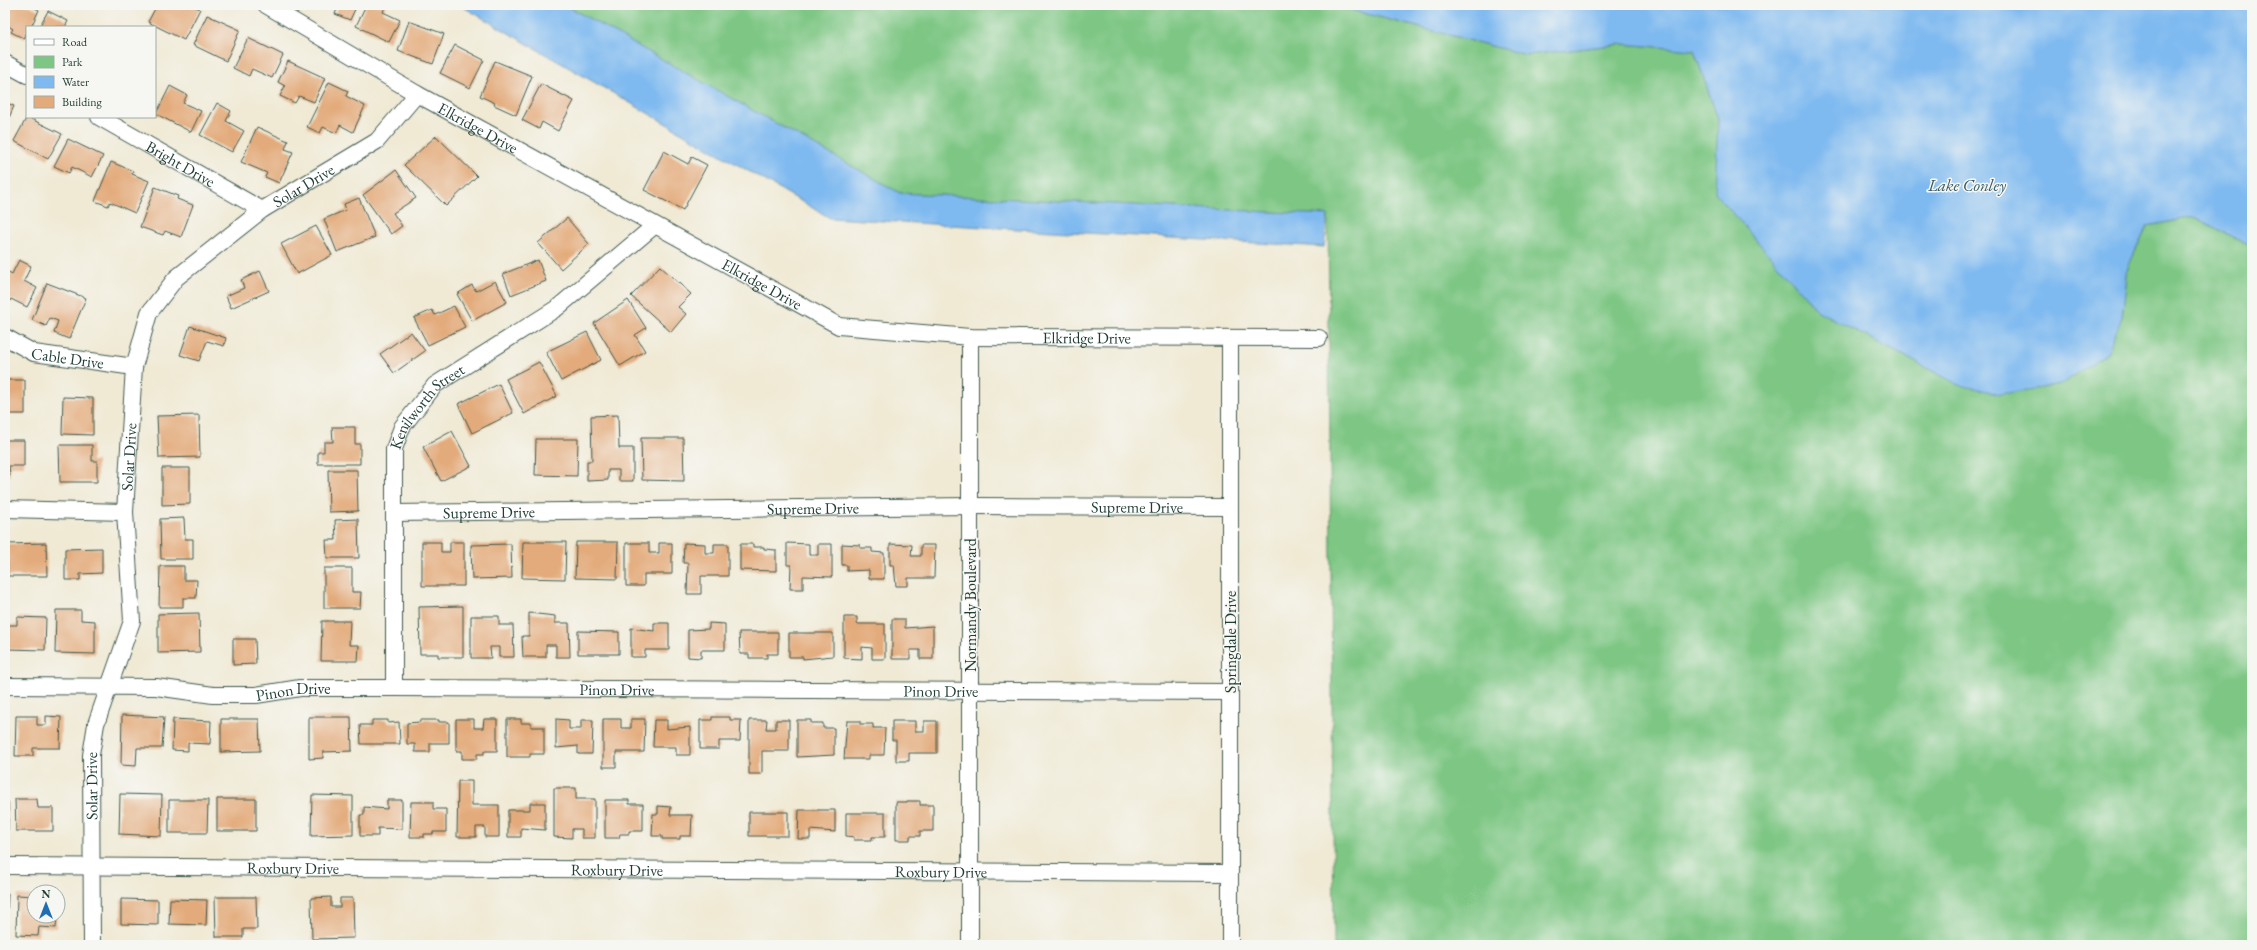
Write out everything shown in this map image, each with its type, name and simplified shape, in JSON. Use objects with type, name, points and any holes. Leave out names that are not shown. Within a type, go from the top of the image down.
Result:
[{"type":"street","name":"Elkridge Drive","points":[[266,5],[417,94],[654,226],[839,326],[970,337],[1319,338]]},
{"type":"street","points":[[5,63],[26,74]]},
{"type":"street","name":"Solar Drive","points":[[92,945],[91,755],[96,724],[132,621],[125,512],[134,367],[149,313],[176,278],[262,210],[377,141],[417,94]]},
{"type":"street","name":"Bright Drive","points":[[101,118],[262,210]]},
{"type":"street","name":"Kenilworth Street","points":[[394,688],[394,449],[402,426],[435,385],[557,308],[654,226]]},
{"type":"street","name":"Cable Drive","points":[[5,336],[34,353],[134,367]]},
{"type":"street","name":"Normandy Boulevard","points":[[970,337],[970,945]]},
{"type":"street","name":"Springdale Drive","points":[[1230,338],[1230,945]]},
{"type":"street","name":"Supreme Drive","points":[[395,513],[971,506],[1230,507]]},
{"type":"street","points":[[5,509],[125,512]]},
{"type":"street","name":"Pinon Drive","points":[[5,686],[156,687],[212,695],[256,695],[300,688],[1229,692]]},
{"type":"street","name":"Roxbury Drive","points":[[5,866],[1230,873]]},
{"type":"green space","points":[[565,5],[1332,5],[1527,55],[1622,44],[1694,50],[1718,119],[1716,193],[1818,311],[1959,385],[2122,317],[2128,267],[2147,226],[2194,217],[2252,247],[2252,945],[1334,945],[1328,215],[900,193]]},
{"type":"water","points":[[460,5],[565,5],[900,193],[1328,215],[1324,247],[830,218]]},
{"type":"water","name":"Lake Conley","points":[[1332,5],[2252,5],[2252,247],[2194,217],[2147,226],[2128,267],[2122,317],[2108,352],[2061,385],[2001,394],[1959,385],[1818,311],[1715,193],[1718,119],[1694,50],[1622,44],[1527,55]]},
{"type":"building","points":[[5,5],[29,5],[39,10],[31,26],[26,26],[25,39],[11,32],[13,29],[5,24]]},
{"type":"building","points":[[157,5],[191,5],[200,9],[184,40],[148,22]]},
{"type":"building","points":[[339,5],[357,5],[350,20],[335,14]]},
{"type":"building","points":[[366,5],[386,5],[383,12],[400,20],[389,42],[356,26]]},
{"type":"building","points":[[48,11],[68,21],[66,26],[40,26]]},
{"type":"building","points":[[207,15],[240,30],[226,61],[193,45]]},
{"type":"building","points":[[409,21],[444,34],[433,64],[398,51]]},
{"type":"building","points":[[248,38],[283,55],[272,78],[252,69],[249,76],[233,68]]},
{"type":"building","points":[[455,45],[484,60],[470,88],[440,73]]},
{"type":"building","points":[[288,61],[325,78],[314,102],[299,96],[295,103],[280,96],[285,86],[278,82]]},
{"type":"building","points":[[495,61],[532,76],[516,115],[494,105],[495,103],[480,96]]},
{"type":"building","points":[[329,82],[348,91],[346,96],[365,106],[353,132],[340,125],[336,133],[323,127],[320,133],[307,127]]},
{"type":"building","points":[[541,84],[574,101],[558,131],[542,122],[539,129],[522,120]]},
{"type":"building","points":[[170,86],[187,95],[183,103],[201,111],[191,132],[156,114]]},
{"type":"building","points":[[5,102],[14,106],[5,127]]},
{"type":"building","points":[[217,103],[231,111],[226,121],[244,131],[232,152],[200,135]]},
{"type":"building","points":[[26,118],[62,134],[48,159],[14,141]]},
{"type":"building","points":[[257,127],[288,141],[285,149],[293,152],[279,183],[265,177],[267,173],[241,162]]},
{"type":"building","points":[[436,136],[477,176],[446,206],[404,165]]},
{"type":"building","points":[[68,139],[103,156],[92,177],[72,167],[69,173],[54,166]]},
{"type":"building","points":[[664,151],[688,164],[692,157],[707,165],[683,210],[644,190]]},
{"type":"building","points":[[111,162],[133,171],[132,174],[149,181],[135,213],[110,202],[108,206],[95,201]]},
{"type":"building","points":[[396,170],[416,198],[393,213],[402,226],[391,234],[363,195]]},
{"type":"building","points":[[155,187],[178,196],[177,199],[193,205],[181,237],[165,231],[163,235],[140,227]]},
{"type":"building","points":[[359,198],[375,237],[337,252],[324,219],[346,210],[344,204]]},
{"type":"building","points":[[567,218],[589,244],[561,269],[538,243]]},
{"type":"building","points":[[316,226],[332,255],[297,274],[281,244]]},
{"type":"building","points":[[19,260],[31,266],[24,281],[37,288],[27,307],[11,299],[9,303],[5,302],[5,270],[12,274]]},
{"type":"building","points":[[538,260],[546,281],[511,295],[503,274]]},
{"type":"building","points":[[660,266],[691,294],[678,307],[686,314],[671,332],[631,296]]},
{"type":"building","points":[[260,271],[269,291],[231,308],[226,296],[244,288],[241,280]]},
{"type":"building","points":[[495,281],[507,302],[472,321],[457,294],[472,285],[476,291]]},
{"type":"building","points":[[47,283],[86,298],[69,339],[54,333],[58,321],[50,318],[46,326],[32,320]]},
{"type":"building","points":[[628,300],[646,328],[635,335],[645,351],[620,366],[594,323]]},
{"type":"building","points":[[454,306],[465,327],[428,345],[414,318],[432,310],[435,315]]},
{"type":"building","points":[[190,326],[226,338],[224,346],[207,341],[199,361],[180,355]]},
{"type":"building","points":[[411,332],[425,351],[394,373],[380,354]]},
{"type":"building","points":[[587,332],[601,360],[561,381],[546,352]]},
{"type":"building","points":[[539,362],[557,396],[524,414],[506,379]]},
{"type":"building","points":[[5,380],[25,380],[25,414],[5,414]]},
{"type":"building","points":[[499,384],[513,413],[472,433],[458,404]]},
{"type":"building","points":[[63,397],[93,398],[93,435],[62,434]]},
{"type":"building","points":[[199,415],[200,457],[159,458],[157,416]]},
{"type":"building","points":[[618,415],[619,448],[633,448],[633,481],[619,481],[619,470],[608,470],[608,480],[587,481],[587,461],[592,461],[591,416]]},
{"type":"building","points":[[332,427],[355,427],[355,444],[360,444],[360,464],[318,464],[318,452],[324,452],[324,442],[333,442]]},
{"type":"building","points":[[452,431],[471,466],[441,481],[423,447]]},
{"type":"building","points":[[641,438],[683,438],[684,481],[642,480]]},
{"type":"building","points":[[536,439],[578,439],[577,476],[535,475]]},
{"type":"building","points":[[5,440],[24,440],[24,466],[9,466],[10,476],[5,476]]},
{"type":"building","points":[[59,445],[92,445],[92,461],[97,461],[97,482],[60,482]]},
{"type":"building","points":[[162,468],[190,468],[190,504],[162,505]]},
{"type":"building","points":[[328,470],[357,470],[358,511],[329,512]]},
{"type":"building","points":[[184,518],[185,539],[193,539],[193,559],[161,559],[160,519]]},
{"type":"building","points":[[358,519],[359,558],[327,558],[326,540],[336,540],[335,520]]},
{"type":"building","points":[[422,542],[441,542],[441,552],[450,552],[450,542],[464,542],[464,586],[422,586]]},
{"type":"building","points":[[523,542],[566,542],[565,579],[522,578]]},
{"type":"building","points":[[576,542],[618,542],[617,579],[575,578]]},
{"type":"building","points":[[46,543],[47,576],[8,576],[7,544]]},
{"type":"building","points":[[626,543],[649,543],[649,553],[659,553],[659,543],[672,543],[672,574],[644,574],[644,586],[626,586]]},
{"type":"building","points":[[684,543],[705,544],[705,553],[714,553],[714,544],[728,544],[728,576],[701,576],[701,594],[687,594],[688,563],[683,563]]},
{"type":"building","points":[[787,543],[809,544],[809,555],[818,555],[818,544],[832,544],[832,577],[803,576],[803,589],[790,589],[791,565],[787,565]]},
{"type":"building","points":[[511,544],[512,578],[472,579],[471,545]]},
{"type":"building","points":[[740,544],[753,544],[753,547],[764,547],[764,549],[776,550],[776,571],[740,570]]},
{"type":"building","points":[[842,544],[860,545],[860,548],[872,548],[872,552],[884,553],[884,579],[869,579],[869,570],[847,571],[847,565],[842,565]]},
{"type":"building","points":[[890,544],[912,545],[911,556],[921,556],[921,545],[935,545],[934,578],[908,578],[908,586],[896,586],[894,565],[890,565]]},
{"type":"building","points":[[102,548],[102,573],[80,574],[80,580],[65,580],[65,549]]},
{"type":"building","points":[[160,566],[184,566],[184,580],[197,580],[196,598],[183,598],[183,607],[159,607]]},
{"type":"building","points":[[324,568],[352,568],[352,592],[361,592],[360,608],[324,608]]},
{"type":"building","points":[[463,606],[463,657],[438,657],[438,654],[420,654],[419,607]]},
{"type":"building","points":[[56,610],[81,610],[81,620],[95,621],[95,654],[55,653]]},
{"type":"building","points":[[199,613],[200,652],[158,653],[158,614]]},
{"type":"building","points":[[529,613],[555,616],[555,623],[569,623],[570,657],[556,657],[556,645],[546,645],[546,657],[523,657],[522,636],[529,636]]},
{"type":"building","points":[[471,616],[499,616],[499,625],[513,625],[514,657],[499,657],[499,647],[490,647],[491,658],[471,658]]},
{"type":"building","points":[[17,617],[46,618],[45,650],[7,649],[8,625],[17,625]]},
{"type":"building","points":[[844,617],[857,617],[857,624],[885,624],[885,659],[872,659],[872,648],[862,647],[862,659],[844,658]]},
{"type":"building","points":[[892,619],[905,619],[905,628],[933,626],[933,659],[920,659],[920,650],[910,650],[910,659],[892,659]]},
{"type":"building","points":[[322,621],[350,621],[349,645],[359,645],[358,661],[321,661]]},
{"type":"building","points":[[654,623],[669,623],[669,650],[645,650],[645,657],[631,657],[631,628],[654,631]]},
{"type":"building","points":[[709,623],[725,624],[725,650],[701,650],[701,658],[688,657],[688,630],[709,629]]},
{"type":"building","points":[[578,631],[619,632],[619,654],[578,654]]},
{"type":"building","points":[[739,632],[778,632],[778,654],[767,654],[767,658],[749,658],[749,654],[740,654]]},
{"type":"building","points":[[789,633],[833,633],[833,656],[803,659],[803,657],[789,657]]},
{"type":"building","points":[[233,639],[255,639],[256,664],[233,665]]},
{"type":"building","points":[[122,715],[164,717],[162,748],[137,748],[136,766],[121,765]]},
{"type":"building","points":[[16,716],[37,716],[37,725],[46,725],[46,716],[61,717],[60,748],[33,748],[33,756],[15,756]]},
{"type":"building","points":[[309,717],[351,717],[352,751],[323,752],[323,758],[309,759]]},
{"type":"building","points":[[712,717],[730,717],[730,720],[741,720],[740,741],[719,741],[719,749],[700,749],[700,720],[712,720]]},
{"type":"building","points":[[5,718],[7,718],[7,742],[5,742]]},
{"type":"building","points":[[173,719],[211,721],[210,744],[188,743],[188,751],[172,750]]},
{"type":"building","points":[[221,719],[259,719],[260,751],[221,752]]},
{"type":"building","points":[[456,719],[474,719],[474,728],[483,728],[484,719],[497,719],[497,751],[484,751],[484,754],[477,754],[477,759],[462,759],[462,751],[456,751]]},
{"type":"building","points":[[507,719],[521,719],[521,723],[531,723],[531,727],[544,727],[544,754],[530,754],[530,757],[507,757]]},
{"type":"building","points":[[556,719],[569,720],[569,729],[581,729],[581,720],[593,720],[592,754],[578,754],[578,746],[556,748]]},
{"type":"building","points":[[603,719],[621,719],[621,728],[631,728],[631,719],[645,719],[644,752],[616,752],[616,767],[603,767]]},
{"type":"building","points":[[372,720],[388,720],[388,723],[399,722],[400,744],[361,744],[360,725],[372,725]]},
{"type":"building","points":[[420,720],[439,720],[439,722],[449,722],[449,743],[430,743],[430,752],[415,752],[415,744],[407,744],[407,723],[420,722]]},
{"type":"building","points":[[654,720],[667,720],[667,729],[690,727],[690,755],[676,755],[676,747],[653,747]]},
{"type":"building","points":[[749,720],[767,720],[766,729],[776,729],[776,720],[789,720],[789,751],[762,751],[762,774],[749,774]]},
{"type":"building","points":[[797,720],[811,720],[811,723],[823,723],[823,728],[834,728],[834,755],[797,757]]},
{"type":"building","points":[[847,721],[860,721],[860,724],[873,724],[873,728],[885,728],[884,755],[869,755],[869,759],[844,759]]},
{"type":"building","points":[[892,721],[915,721],[915,731],[924,731],[924,721],[937,721],[937,753],[909,753],[909,761],[896,761],[896,740],[892,740]]},
{"type":"building","points":[[458,781],[472,781],[472,805],[499,805],[499,837],[485,837],[485,827],[476,827],[476,837],[457,837]]},
{"type":"building","points":[[554,788],[576,788],[576,799],[595,799],[595,838],[582,838],[582,829],[572,829],[572,838],[554,837]]},
{"type":"building","points":[[120,794],[162,795],[161,836],[119,834]]},
{"type":"building","points":[[312,795],[353,796],[353,835],[311,836]]},
{"type":"building","points":[[15,799],[37,799],[38,808],[53,808],[53,831],[16,831]]},
{"type":"building","points":[[217,799],[256,799],[256,831],[217,831]]},
{"type":"building","points":[[169,800],[208,800],[207,833],[169,833]]},
{"type":"building","points":[[387,800],[402,800],[402,829],[378,828],[378,836],[360,836],[360,815],[364,815],[364,807],[387,809]]},
{"type":"building","points":[[605,800],[629,800],[629,804],[643,804],[643,831],[629,831],[629,834],[620,834],[619,838],[605,838]]},
{"type":"building","points":[[920,801],[920,805],[933,805],[933,831],[920,831],[920,836],[910,836],[910,840],[896,840],[896,802]]},
{"type":"building","points":[[5,802],[8,802],[8,830],[5,830]]},
{"type":"building","points":[[411,802],[433,802],[433,809],[446,809],[446,832],[424,834],[424,837],[410,837]]},
{"type":"building","points":[[530,803],[545,803],[545,830],[521,828],[521,837],[508,837],[508,810],[530,810]]},
{"type":"building","points":[[658,806],[671,807],[670,815],[692,815],[691,836],[680,836],[680,839],[662,839],[662,836],[652,836],[653,814],[658,814]]},
{"type":"building","points":[[799,810],[835,810],[835,832],[810,830],[810,839],[798,839]]},
{"type":"building","points":[[749,812],[788,812],[788,836],[749,836]]},
{"type":"building","points":[[846,813],[885,813],[885,837],[872,837],[872,840],[854,840],[854,837],[846,836]]},
{"type":"building","points":[[5,894],[8,894],[7,917],[5,917]]},
{"type":"building","points":[[17,895],[26,896],[26,924],[56,924],[56,928],[39,927],[38,936],[16,935]]},
{"type":"building","points":[[215,897],[256,897],[257,929],[243,929],[243,937],[216,937]]},
{"type":"building","points":[[331,897],[331,907],[340,907],[340,898],[353,898],[354,938],[312,939],[311,898]]},
{"type":"building","points":[[121,899],[158,900],[158,925],[121,924]]},
{"type":"building","points":[[170,899],[207,900],[206,925],[169,924]]}]
